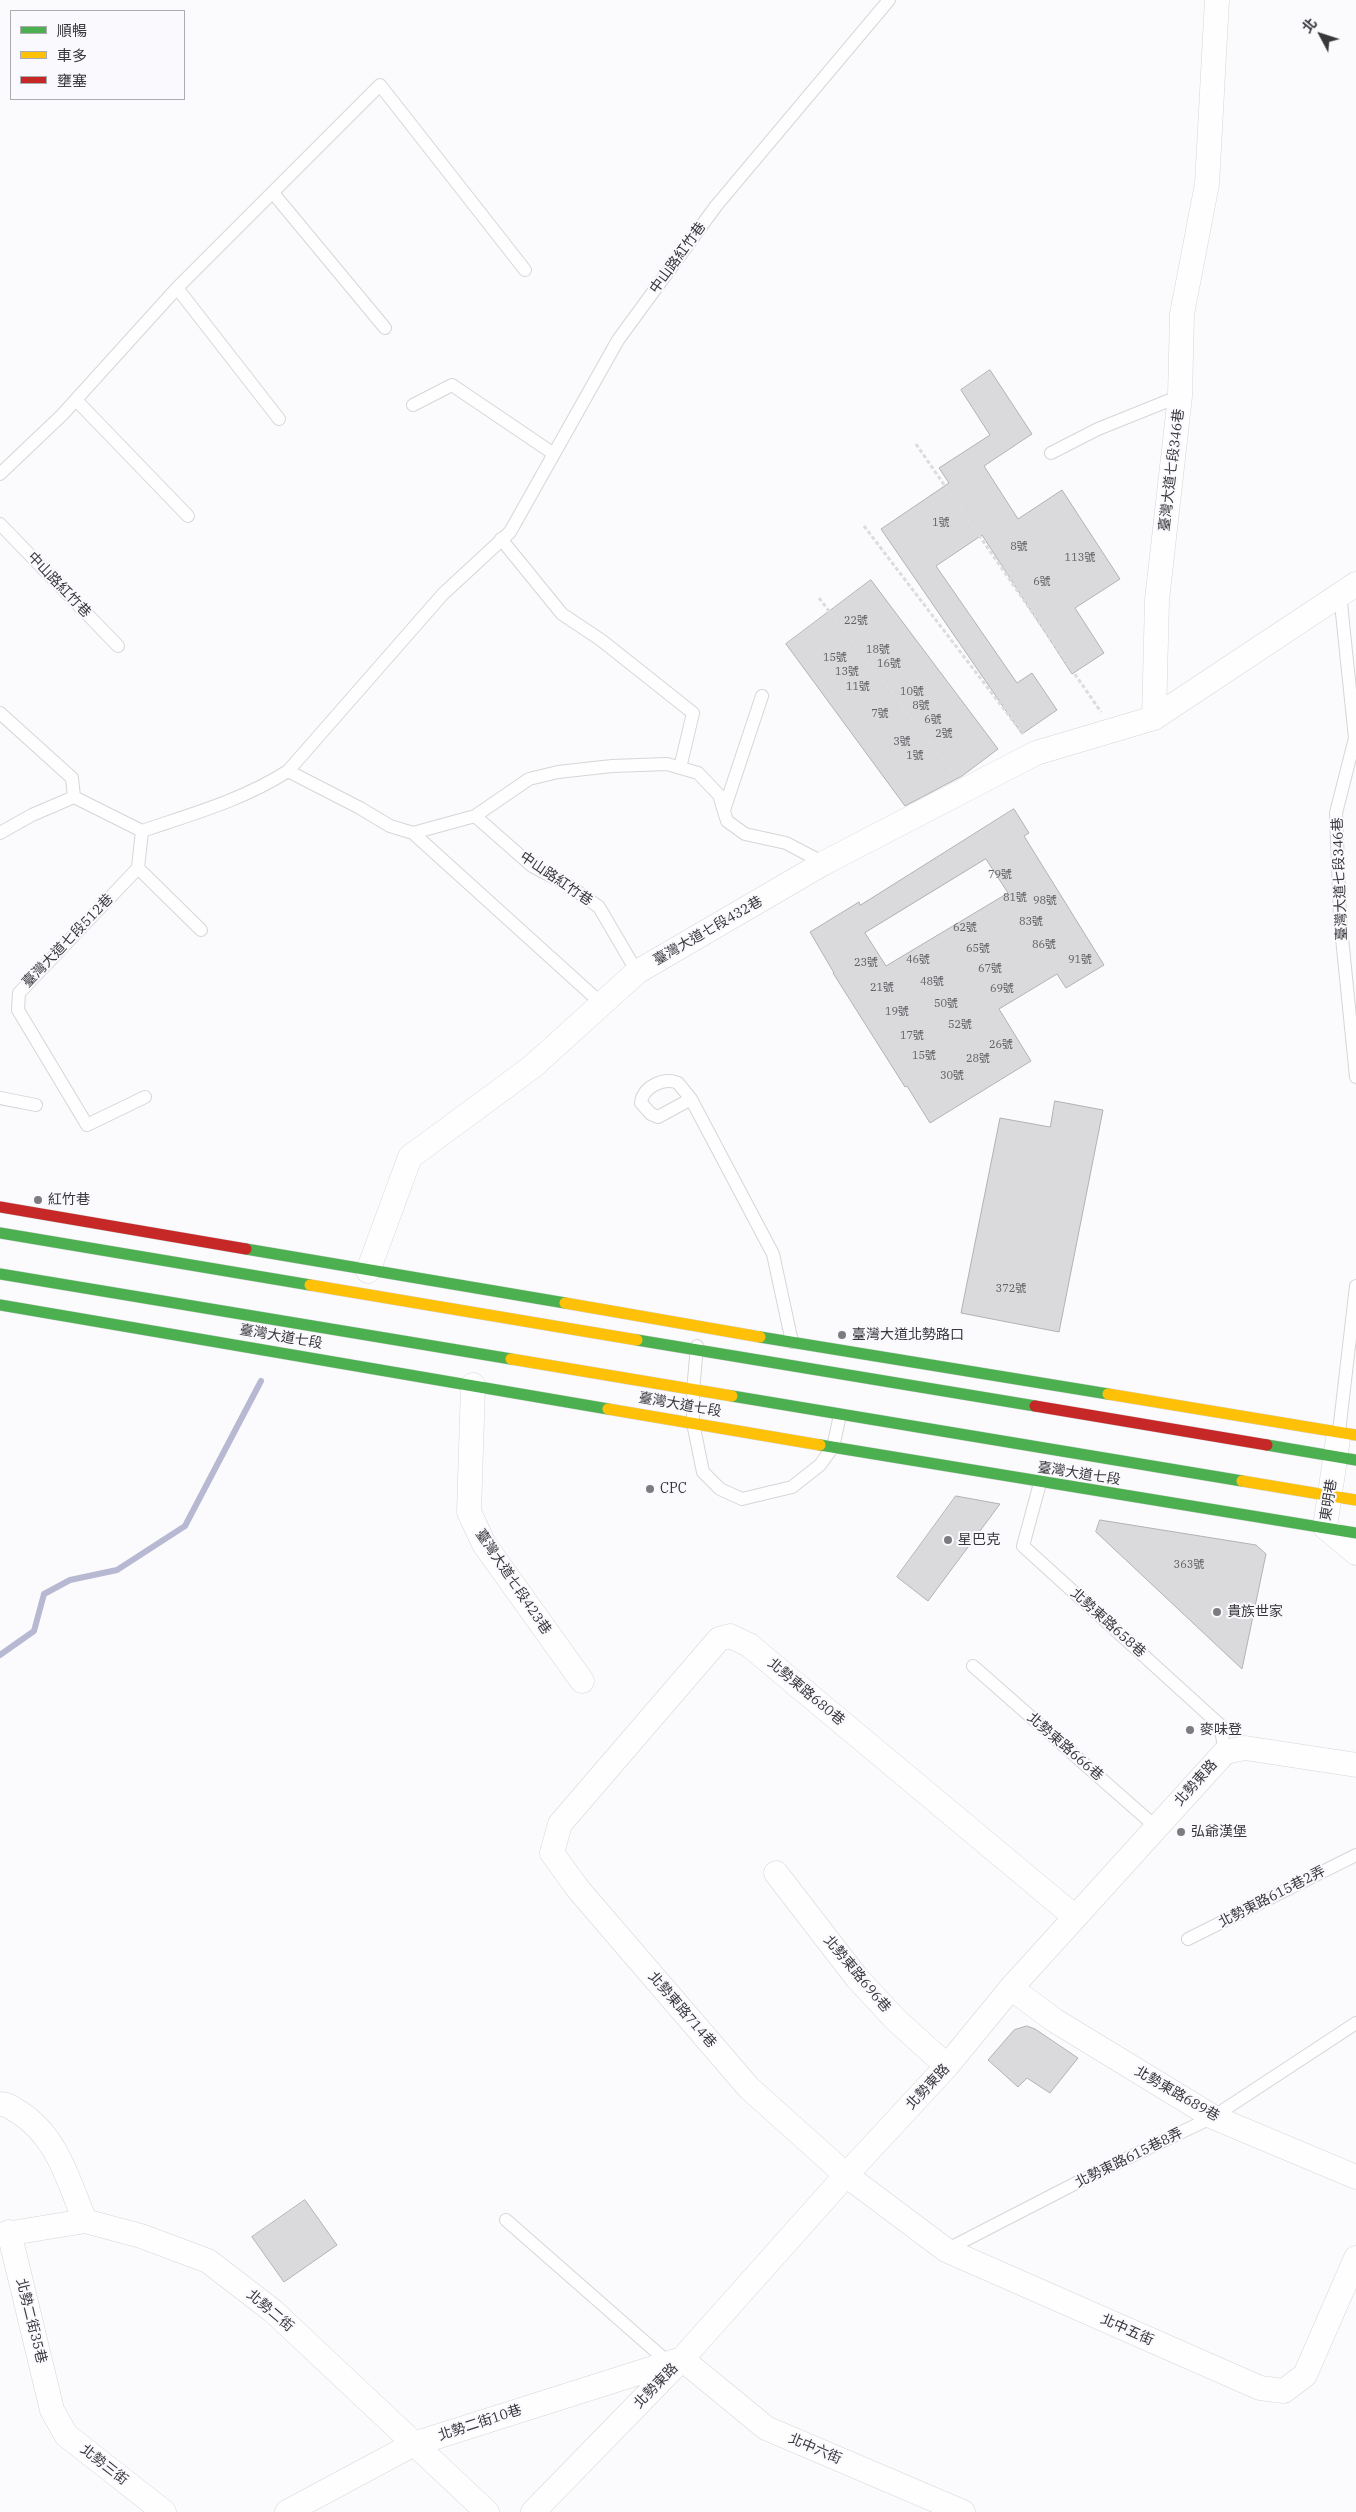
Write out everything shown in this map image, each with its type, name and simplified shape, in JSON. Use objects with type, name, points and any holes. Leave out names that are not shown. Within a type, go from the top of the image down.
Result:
[{"type":"main road","points":[[0,1207],[700,1327],[1348,1434]]},
{"type":"main road","points":[[0,1233],[1346,1458]]},
{"type":"main road","name":"臺灣大道七段","points":[[0,1274],[1356,1500]]},
{"type":"main road","name":"臺灣大道七段","points":[[0,1305],[1040,1483],[1356,1533]]},
{"type":"street","name":"臺灣大道七段346巷","points":[[1154,718],[1157,600],[1180,396],[1182,314],[1207,184],[1217,0]]},
{"type":"street","name":"臺灣大道七段346巷","points":[[1154,718],[1348,589]]},
{"type":"street","name":"臺灣大道七段432巷","points":[[368,1271],[410,1157],[532,1067],[637,972],[824,863],[967,791],[1036,753],[1154,718]]},
{"type":"street","name":"臺灣大道七段423巷","points":[[473,1385],[469,1512],[484,1544],[582,1681]]},
{"type":"street","name":"東明巷","points":[[1348,1434],[1346,1458],[1330,1495],[1324,1527],[1356,1553]]},
{"type":"street","name":"北勢東路680巷","points":[[560,1824],[719,1639],[730,1636],[749,1644],[1075,1917]]},
{"type":"street","name":"北勢東路","points":[[533,2512],[676,2361],[948,2066],[1012,1988],[1225,1752],[1245,1748],[1356,1765]]},
{"type":"street","name":"北勢東路714巷","points":[[560,1824],[552,1853],[578,1889],[749,2088],[846,2175]]},
{"type":"street","name":"北勢東路696巷","points":[[776,1873],[857,1978],[896,2020],[948,2066]]},
{"type":"street","name":"北勢東路689巷","points":[[1012,1988],[1054,2020],[1213,2117],[1356,2177]]},
{"type":"street","points":[[0,2104],[6,2104],[32,2120],[51,2141],[85,2221]]},
{"type":"street","name":"北中五街","points":[[846,2175],[946,2250],[1260,2388],[1284,2390],[1305,2374],[1356,2258]]},
{"type":"street","name":"北勢二街","points":[[5,2233],[85,2221],[142,2236],[208,2261],[273,2311],[487,2512]]},
{"type":"street","name":"北勢二街35巷","points":[[5,2233],[52,2410]]},
{"type":"street","name":"北勢二街10巷","points":[[287,2512],[414,2444],[676,2361]]},
{"type":"street","name":"北中六街","points":[[676,2361],[766,2428],[963,2512]]},
{"type":"street","name":"北勢三街","points":[[52,2410],[66,2435],[164,2512]]},
{"type":"lane","name":"中山路紅竹巷","points":[[142,831],[236,799],[269,784],[288,772],[443,594],[510,532],[618,340],[716,206],[889,0]]},
{"type":"lane","points":[[0,474],[76,400],[177,288],[380,86],[525,270]]},
{"type":"lane","points":[[273,193],[385,328]]},
{"type":"lane","points":[[177,288],[279,419]]},
{"type":"lane","points":[[413,404],[452,385],[554,454]]},
{"type":"lane","points":[[1051,453],[1098,430],[1180,396]]},
{"type":"lane","points":[[76,400],[188,516]]},
{"type":"lane","name":"中山路紅竹巷","points":[[0,524],[118,646]]},
{"type":"lane","points":[[501,539],[562,614],[601,640],[693,713],[680,768]]},
{"type":"lane","name":"臺灣大道七段346巷","points":[[1348,589],[1356,738],[1336,814],[1340,918],[1356,1077]]},
{"type":"lane","points":[[724,810],[762,696]]},
{"type":"lane","points":[[0,713],[72,778],[74,798]]},
{"type":"lane","points":[[413,833],[475,816],[529,779],[558,772],[612,766],[666,764],[698,773],[719,795],[727,821],[745,834],[786,843],[824,863]]},
{"type":"lane","points":[[288,772],[360,808],[390,826],[413,833],[602,1004]]},
{"type":"lane","points":[[0,833],[32,815],[74,798],[142,831],[138,868],[201,930]]},
{"type":"lane","name":"中山路紅竹巷","points":[[475,816],[532,866],[568,885],[600,907],[637,972]]},
{"type":"lane","name":"臺灣大道七段512巷","points":[[138,868],[19,992],[18,1010],[87,1125],[145,1097]]},
{"type":"lane","points":[[0,1098],[36,1105]]},
{"type":"lane","points":[[691,1099],[773,1254],[792,1342]]},
{"type":"lane","points":[[1348,1434],[1356,1286]]},
{"type":"lane","points":[[700,1327],[693,1391],[693,1423],[703,1472],[720,1489],[742,1499],[792,1487],[820,1465],[832,1447],[840,1415]]},
{"type":"lane","name":"北勢東路658巷","points":[[1040,1483],[1023,1546],[1220,1725],[1225,1752]]},
{"type":"lane","name":"北勢東路666巷","points":[[973,1666],[1156,1827]]},
{"type":"lane","name":"北勢東路615巷2弄","points":[[1188,1939],[1356,1855]]},
{"type":"lane","name":"北勢東路615巷8弄","points":[[946,2250],[1082,2180],[1213,2117],[1356,2024]]},
{"type":"lane","points":[[506,2220],[676,2361]]},
{"type":"path","points":[[916,444],[1114,731]]},
{"type":"path","points":[[864,526],[1036,753]]},
{"type":"path","points":[[819,598],[967,791]]},
{"type":"building","points":[[990,370],[1032,434],[984,466],[1018,519],[1062,490],[1120,579],[1075,608],[1104,653],[1072,674],[982,535],[936,566],[1017,683],[1032,673],[1057,710],[1022,734],[881,529],[949,483],[939,468],[990,435],[961,390]]},
{"type":"building","points":[[871,580],[998,749],[962,776],[905,806],[786,644]]},
{"type":"building","points":[[1014,809],[1029,833],[1024,836],[1104,965],[1066,988],[1057,974],[999,1009],[1031,1061],[930,1123],[833,973],[810,932],[859,902],[860,905]],"holes":[[[986,859],[1008,893],[886,966],[865,933]]]},
{"type":"building","points":[[1055,1101],[1103,1110],[1059,1332],[961,1313],[1000,1118],[1050,1127]]},
{"type":"building","name":"星巴克","points":[[956,1496],[1000,1504],[928,1601],[897,1577]]},
{"type":"building","name":"貴族世家","points":[[1100,1520],[1256,1545],[1266,1554],[1242,1669],[1096,1532]]},
{"type":"building","points":[[1027,2026],[1035,2029],[1078,2058],[1050,2093],[1027,2078],[1018,2087],[988,2060],[1014,2030]]},
{"type":"building","points":[[305,2200],[337,2245],[284,2282],[252,2237]]},
{"type":"waterway","points":[[0,1655],[34,1631],[44,1594],[70,1580],[117,1570],[185,1526],[261,1381]]},
{"type":"traffic: fast","points":[[0,1233],[310,1285]]},
{"type":"traffic: fast","points":[[246,1249],[565,1303]]},
{"type":"traffic: fast","points":[[0,1274],[511,1359]]},
{"type":"traffic: fast","points":[[0,1305],[608,1409]]},
{"type":"traffic: fast","points":[[760,1337],[1108,1394]]},
{"type":"traffic: fast","points":[[637,1340],[1035,1406]]},
{"type":"traffic: fast","points":[[732,1396],[1242,1481]]},
{"type":"traffic: fast","points":[[820,1445],[1356,1533]]},
{"type":"traffic: fast","points":[[1267,1445],[1356,1460]]},
{"type":"traffic: slow","points":[[310,1285],[637,1340]]},
{"type":"traffic: slow","points":[[565,1303],[760,1337]]},
{"type":"traffic: slow","points":[[511,1359],[732,1396]]},
{"type":"traffic: slow","points":[[1108,1394],[1356,1435]]},
{"type":"traffic: slow","points":[[608,1409],[820,1445]]},
{"type":"traffic: slow","points":[[1242,1481],[1356,1500]]},
{"type":"traffic: jam","points":[[0,1207],[246,1249]]},
{"type":"traffic: jam","points":[[1035,1406],[1267,1445]]},
{"type":"place","name":"紅竹巷","points":[[38,1200]]},
{"type":"place","name":"臺灣大道北勢路口","points":[[842,1335]]},
{"type":"place","name":"CPC","points":[[650,1489]]},
{"type":"place","name":"星巴克","points":[[948,1540]]},
{"type":"place","name":"貴族世家","points":[[1217,1612]]},
{"type":"place","name":"麥味登","points":[[1190,1730]]},
{"type":"place","name":"弘爺漢堡","points":[[1181,1832]]}]
